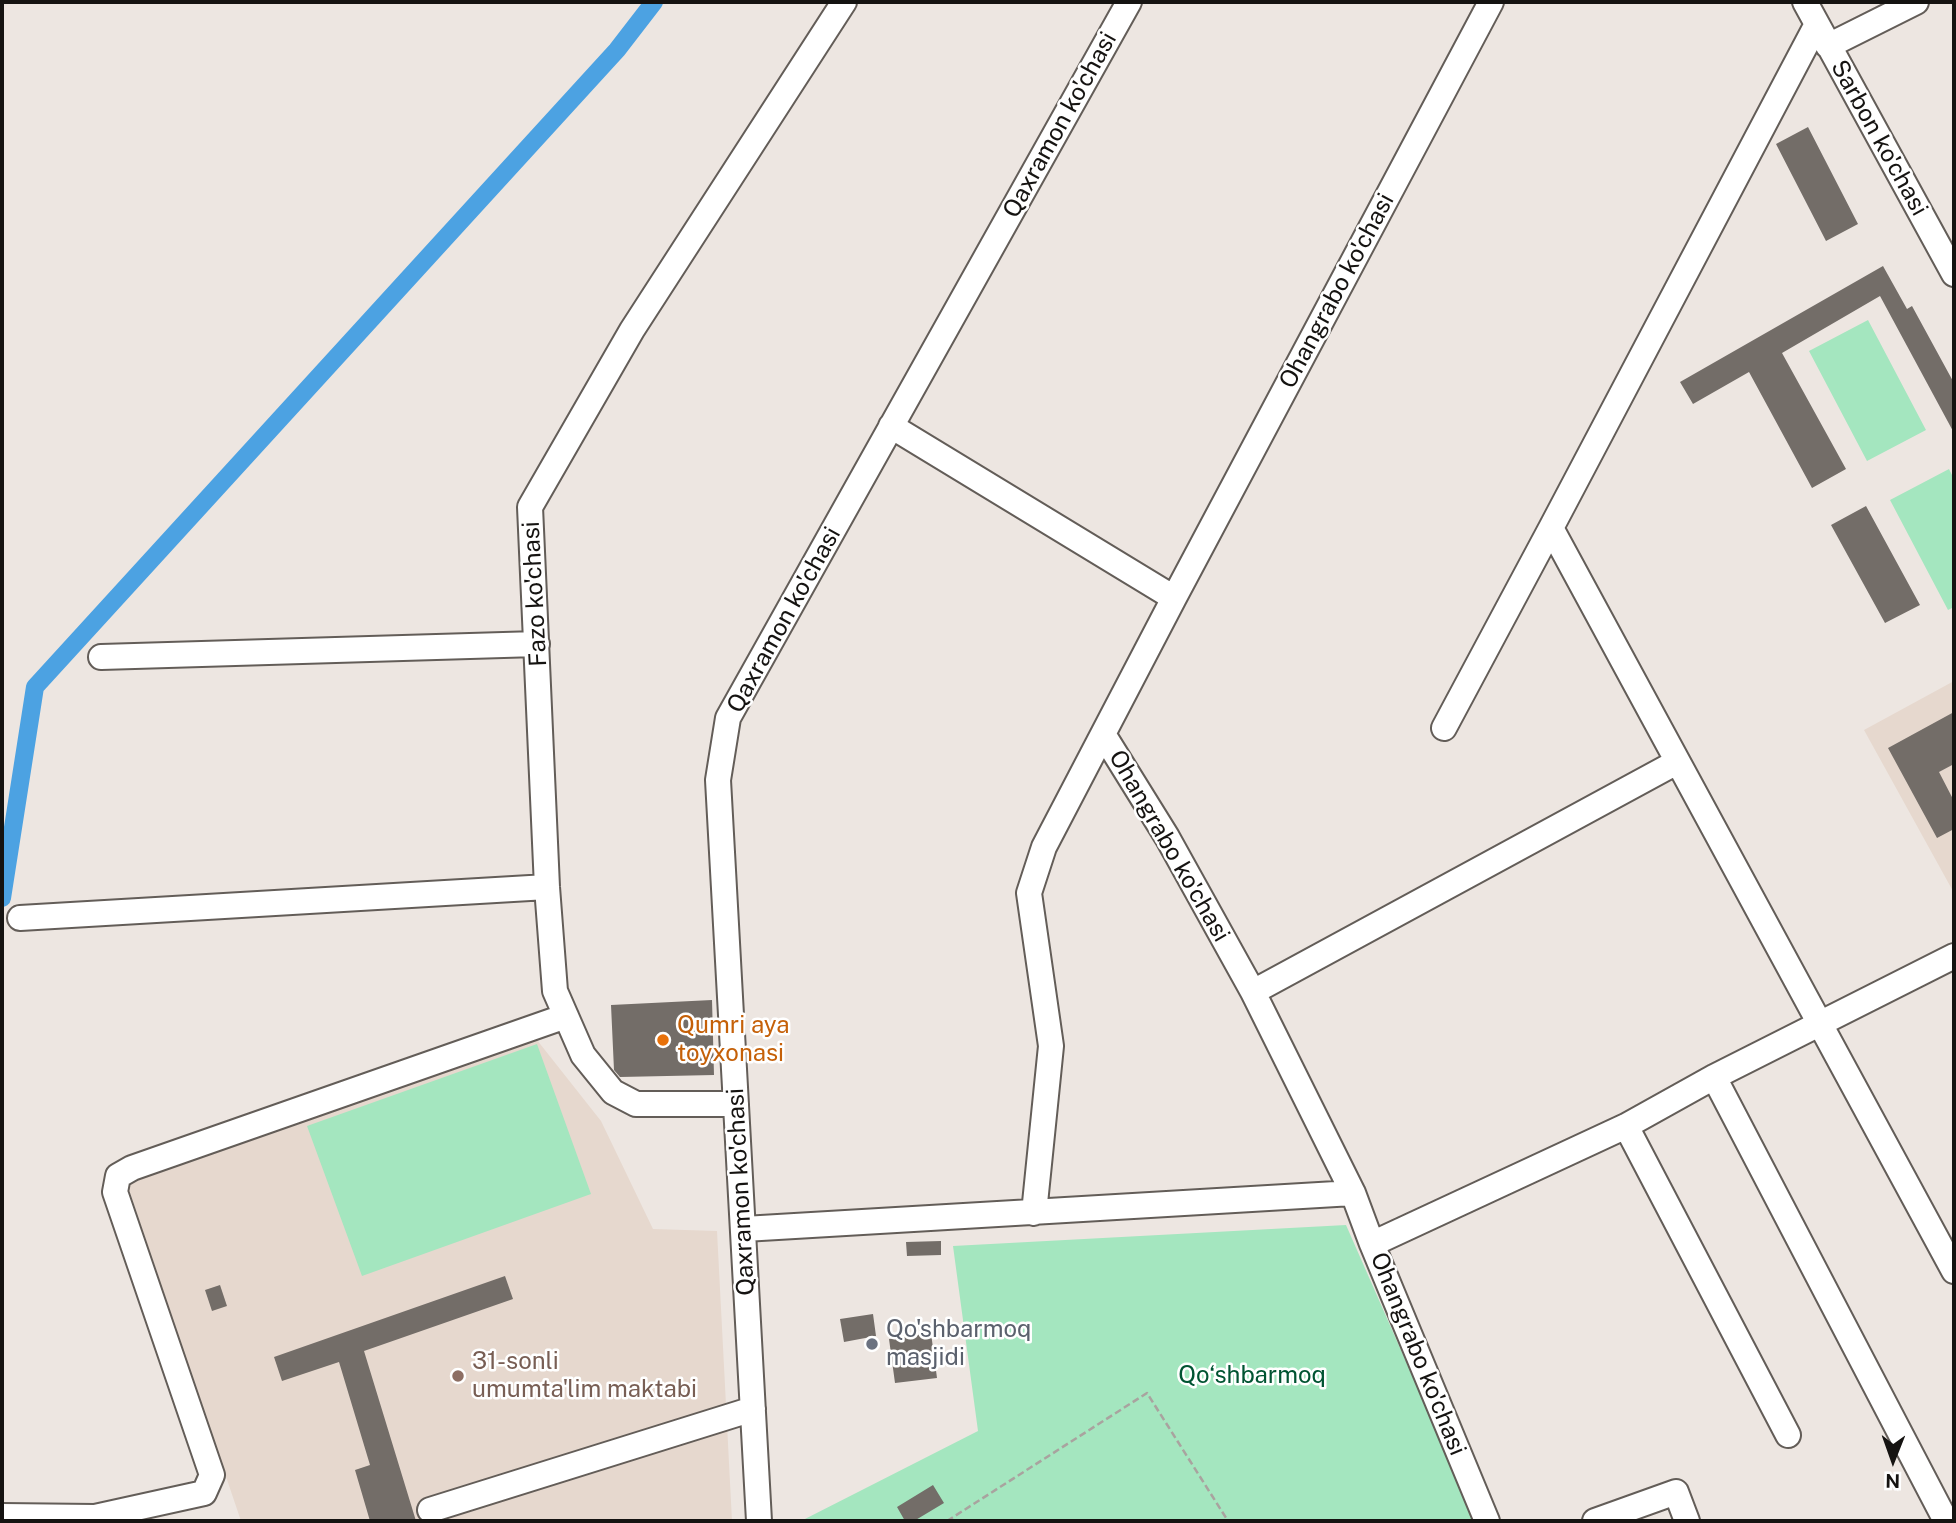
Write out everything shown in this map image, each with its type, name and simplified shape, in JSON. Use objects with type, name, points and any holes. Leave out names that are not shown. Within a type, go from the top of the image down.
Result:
[{"type":"street","name":"Fazo ko'chasi","points":[[736,1104],[636,1104],[614,1092],[583,1055],[555,991],[530,508],[632,330],[844,2]]},
{"type":"street","name":"Qaxramon ko'chasi","points":[[759,1521],[718,780],[729,718],[1129,2]]},
{"type":"street","name":"Ohangrabo ko'chasi","points":[[1487,1521],[1353,1193],[1253,992],[1167,837],[1103,734],[1491,2]]},
{"type":"street","name":"Sarbon ko'chasi","points":[[1805,2],[1954,274]]},
{"type":"street","points":[[1444,728],[1823,35],[1916,2]]},
{"type":"street","points":[[891,426],[1174,597]]},
{"type":"street","points":[[1552,528],[1954,1270]]},
{"type":"street","points":[[102,657],[537,644]]},
{"type":"street","points":[[1034,1213],[1051,1046],[1028,893],[1044,847],[1103,734]]},
{"type":"street","points":[[1253,992],[1677,762]]},
{"type":"street","points":[[20,918],[548,887]]},
{"type":"street","points":[[1372,1244],[1626,1126],[1714,1077],[1954,956]]},
{"type":"street","points":[[2,1516],[95,1517],[204,1493],[212,1475],[115,1192],[118,1176],[145,1164],[566,1016]]},
{"type":"street","points":[[1714,1077],[1946,1521]]},
{"type":"street","points":[[1626,1126],[1788,1434]]},
{"type":"street","points":[[744,1229],[1353,1193]]},
{"type":"street","points":[[430,1510],[753,1409]]},
{"type":"street","points":[[1595,1521],[1676,1492],[1687,1521]]},
{"type":"path","points":[[947,1521],[1147,1394],[1228,1521]]},
{"type":"shaded area","points":[[1954,681],[1954,893],[1864,730]]},
{"type":"shaded area","name":"31-sonli umumta'lim maktabi","points":[[537,1040],[601,1121],[653,1229],[717,1231],[732,1521],[241,1521],[127,1184]]},
{"type":"green space","points":[[1868,320],[1926,430],[1867,461],[1809,351]]},
{"type":"green space","points":[[1949,469],[1954,479],[1954,607],[1948,610],[1890,500]]},
{"type":"green space","points":[[537,1044],[591,1194],[362,1276],[307,1126]]},
{"type":"green space","name":"Qo‘shbarmoq","points":[[1346,1225],[1476,1521],[801,1521],[978,1431],[953,1246]]},
{"type":"building","points":[[1808,127],[1858,224],[1826,241],[1776,144]]},
{"type":"building","points":[[1883,266],[1907,309],[1912,306],[1954,383],[1954,433],[1880,296],[1782,353],[1846,469],[1812,488],[1749,372],[1693,404],[1680,382]]},
{"type":"building","points":[[1866,506],[1920,605],[1885,623],[1831,525]]},
{"type":"building","points":[[1954,712],[1954,764],[1939,772],[1954,801],[1954,829],[1937,838],[1888,748]]},
{"type":"building","name":"Qumri aya toyxonasi","points":[[712,1000],[714,1075],[620,1077],[614,1070],[611,1005]]},
{"type":"building","points":[[941,1241],[941,1255],[907,1256],[906,1242]]},
{"type":"building","points":[[505,1276],[513,1299],[364,1351],[416,1521],[370,1521],[355,1470],[370,1465],[339,1362],[282,1381],[274,1357]]},
{"type":"building","points":[[220,1285],[227,1306],[212,1311],[205,1290]]},
{"type":"building","points":[[873,1314],[876,1336],[844,1342],[840,1319]]},
{"type":"building","points":[[931,1333],[937,1378],[895,1383],[889,1339]]},
{"type":"building","points":[[933,1485],[944,1503],[914,1521],[905,1521],[897,1507]]},
{"type":"waterway","points":[[2,898],[35,687],[617,50],[654,2]]},
{"type":"place","name":"Qumri aya toyxonasi","points":[[663,1040]]},
{"type":"place","name":"Qo'shbarmoq masjidi","points":[[872,1344]]},
{"type":"place","name":"31-sonli umumta'lim maktabi","points":[[458,1376]]}]
